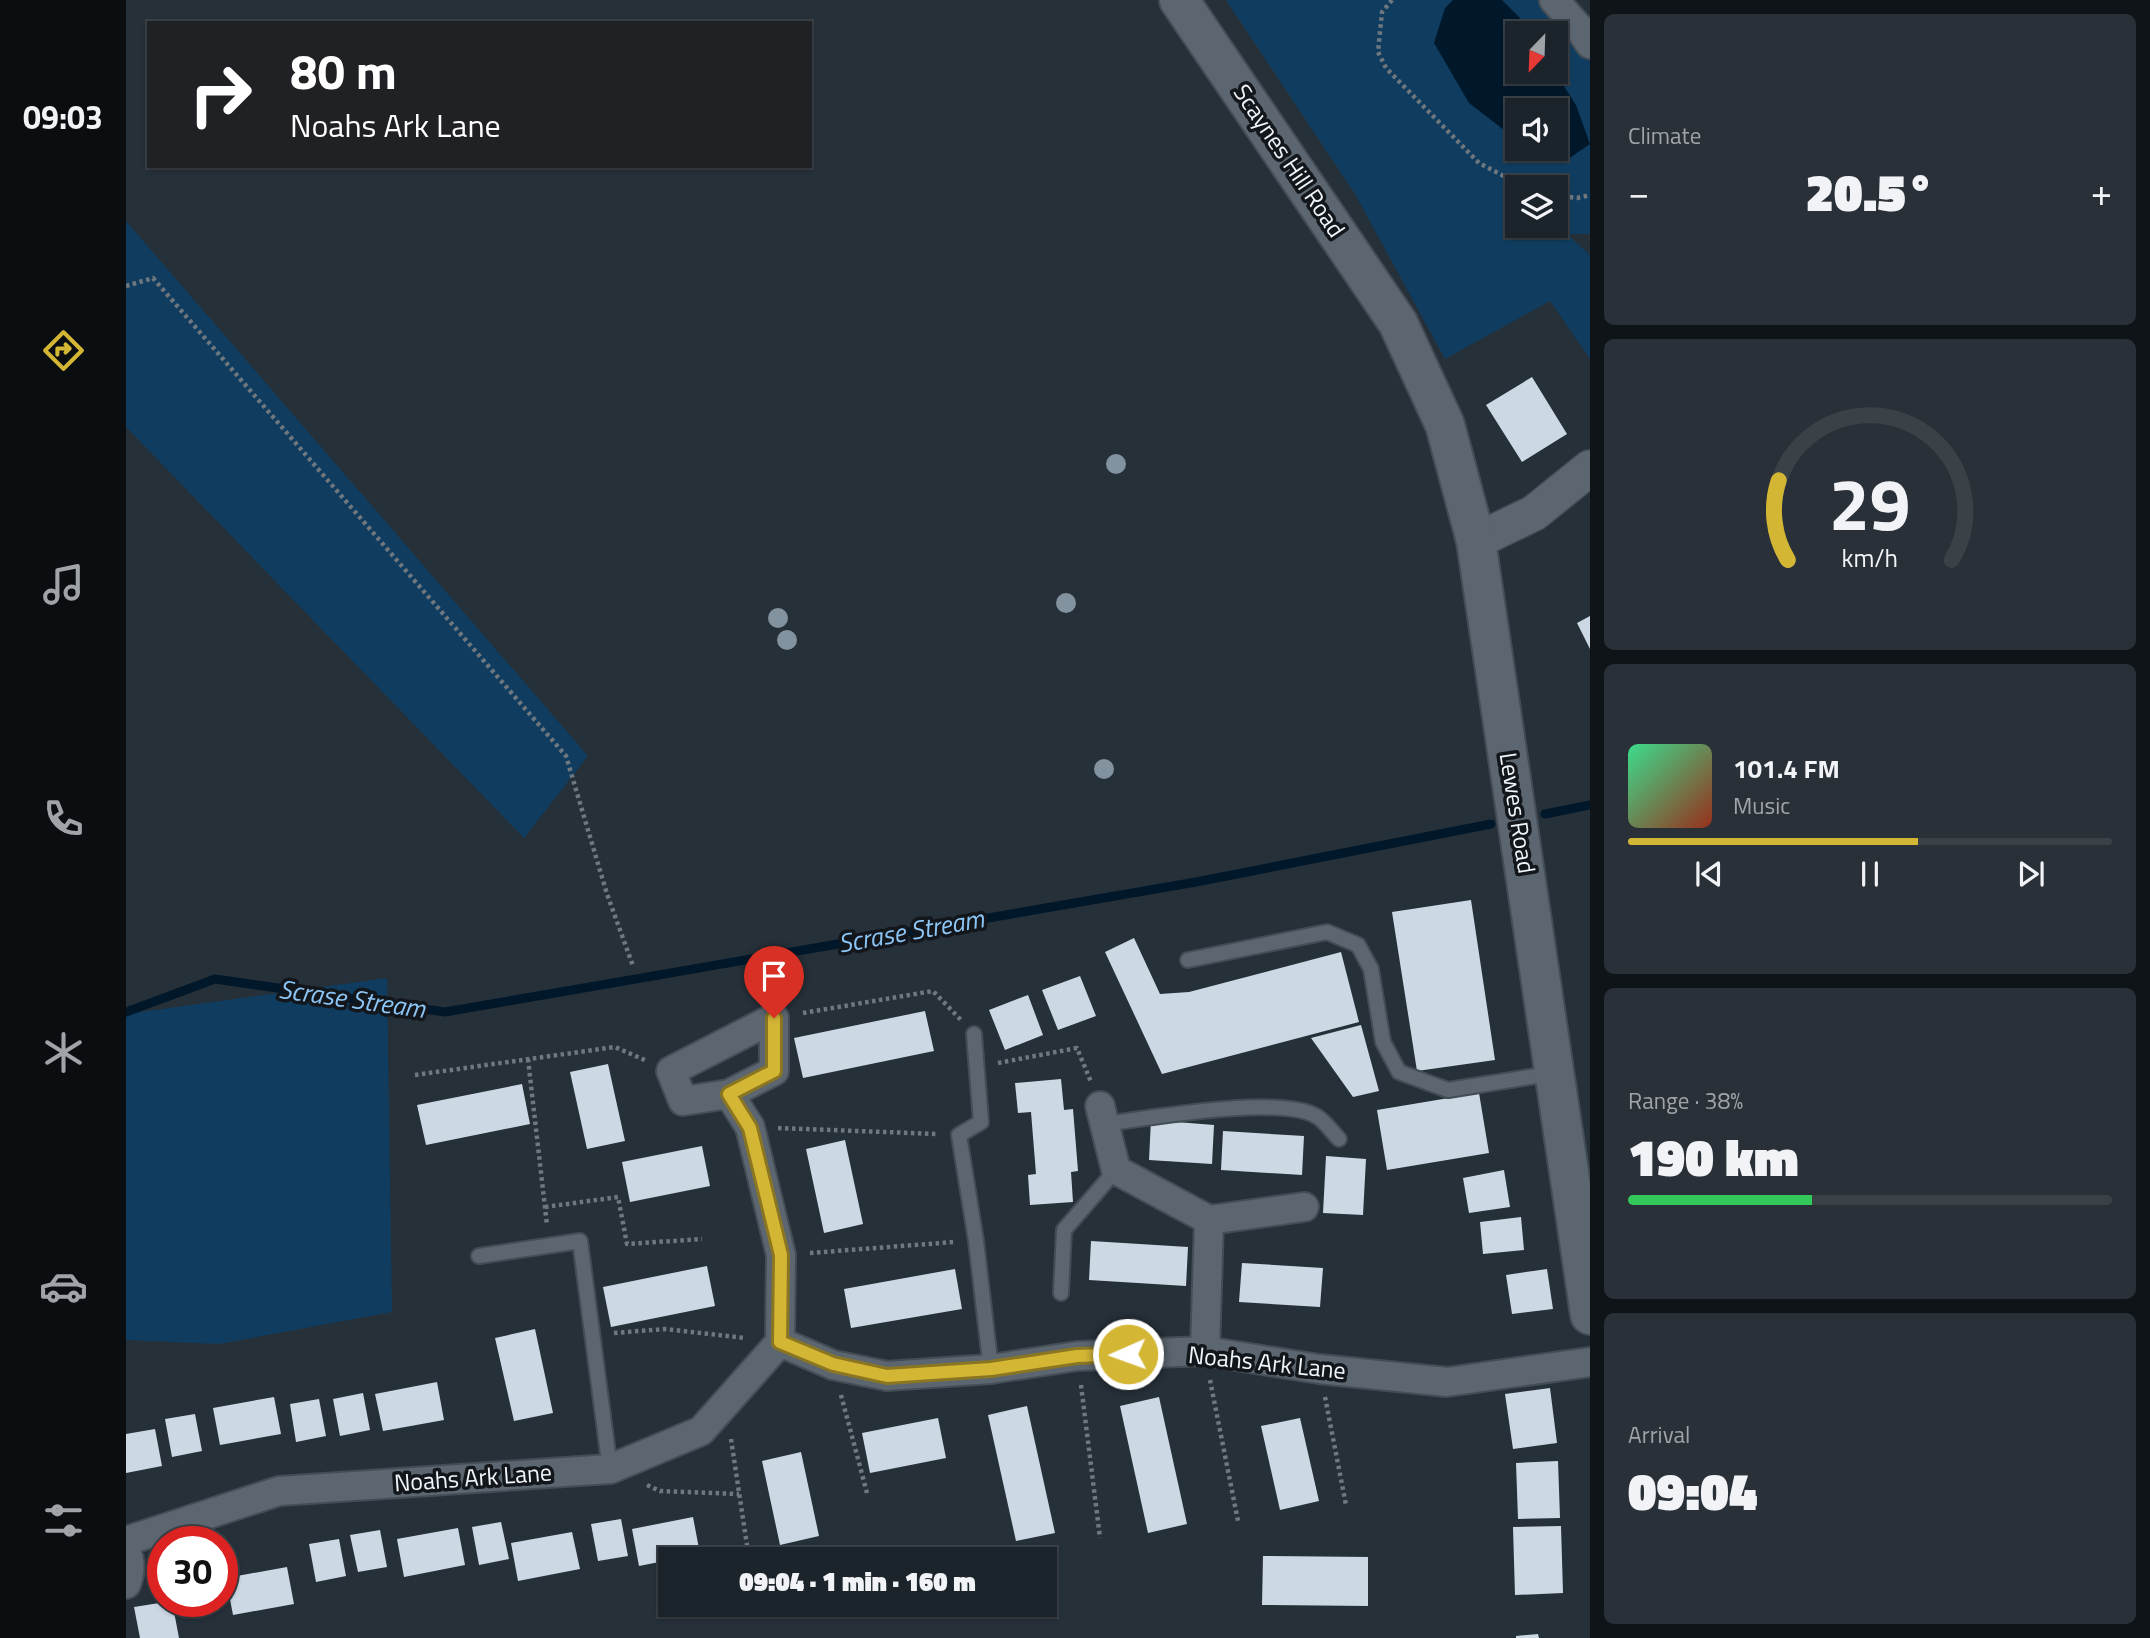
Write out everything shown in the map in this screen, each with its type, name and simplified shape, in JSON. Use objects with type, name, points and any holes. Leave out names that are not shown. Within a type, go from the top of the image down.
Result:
[{"type":"main road","name":"Scaynes Hill Road","points":[[1179,0],[1398,323]]},
{"type":"main road","name":"Lewes Road","points":[[1398,323],[1445,425],[1476,541],[1590,1315]]},
{"type":"street","points":[[1554,0],[1590,44]]},
{"type":"street","points":[[1476,541],[1534,513],[1590,468]]},
{"type":"street","points":[[774,1018],[774,1071],[729,1094],[683,1101],[671,1070],[774,1018]]},
{"type":"street","points":[[729,1094],[750,1128],[781,1255],[780,1342]]},
{"type":"street","points":[[1103,1115],[1116,1170],[1209,1220],[1304,1207]]},
{"type":"street","points":[[1205,1351],[1209,1220]]},
{"type":"street","name":"Noahs Ark Lane","points":[[126,1541],[279,1492],[610,1469],[701,1431],[780,1342],[833,1364],[887,1376],[991,1369],[1077,1356],[1205,1351],[1319,1368],[1447,1382],[1590,1362]]},
{"type":"street","points":[[126,1550],[130,1573],[126,1584]]},
{"type":"lane","points":[[1188,960],[1326,932],[1358,945],[1371,969],[1383,1042],[1399,1072],[1448,1090],[1556,1073]]},
{"type":"lane","points":[[974,1034],[981,1122],[959,1135],[976,1241],[991,1369]]},
{"type":"lane","points":[[1103,1115],[1274,1108],[1299,1110],[1317,1116],[1339,1139]]},
{"type":"lane","points":[[1061,1293],[1064,1230],[1116,1170]]},
{"type":"lane","points":[[479,1256],[580,1241],[610,1469]]},
{"type":"path","points":[[1392,0],[1382,12],[1378,52],[1386,68],[1479,163],[1505,177]]},
{"type":"path","points":[[1568,197],[1590,195]]},
{"type":"path","points":[[126,286],[153,278],[566,757],[607,894],[633,966]]},
{"type":"path","points":[[774,1018],[933,990],[974,1034]]},
{"type":"path","points":[[415,1074],[615,1047],[671,1070]]},
{"type":"path","points":[[976,1068],[1077,1048],[1103,1115]]},
{"type":"path","points":[[528,1059],[549,1246]]},
{"type":"path","points":[[750,1128],[959,1135]]},
{"type":"path","points":[[545,1207],[618,1197],[627,1244],[702,1239]]},
{"type":"path","points":[[781,1255],[976,1241]]},
{"type":"path","points":[[592,1335],[665,1329],[780,1342]]},
{"type":"path","points":[[1205,1351],[1238,1521]]},
{"type":"path","points":[[1077,1356],[1100,1538]]},
{"type":"path","points":[[833,1364],[867,1493]]},
{"type":"path","points":[[1319,1368],[1346,1505]]},
{"type":"path","points":[[726,1404],[747,1547]]},
{"type":"path","points":[[610,1469],[660,1491],[739,1494]]},
{"type":"shaded area","points":[[1226,0],[1554,0],[1590,44],[1590,234],[1568,234],[1568,175],[1505,175],[1505,238],[1568,238],[1568,235],[1590,255],[1590,359],[1550,301],[1445,359],[1355,194]]},
{"type":"shaded area","points":[[1453,0],[1502,0],[1523,21],[1505,21],[1505,84],[1563,84],[1576,105],[1590,144],[1568,159],[1568,98],[1505,98],[1505,131],[1469,103],[1434,43],[1445,8]]},
{"type":"shaded area","points":[[126,221],[588,756],[524,838],[126,427]]},
{"type":"shaded area","points":[[387,978],[392,1312],[219,1344],[126,1340],[126,1014]]},
{"type":"building","points":[[1532,377],[1567,434],[1522,462],[1486,405]]},
{"type":"building","points":[[1590,616],[1590,649],[1577,623]]},
{"type":"building","points":[[1471,900],[1495,1060],[1417,1071],[1392,912]]},
{"type":"building","points":[[1134,938],[1160,994],[1189,992],[1341,952],[1359,1022],[1162,1074],[1105,952]]},
{"type":"building","points":[[1080,976],[1096,1016],[1058,1030],[1042,990]]},
{"type":"building","points":[[1028,995],[1043,1035],[1005,1050],[989,1010]]},
{"type":"building","points":[[925,1011],[934,1051],[803,1078],[794,1038]]},
{"type":"building","points":[[1361,1025],[1379,1091],[1353,1097],[1311,1038]]},
{"type":"building","points":[[608,1064],[625,1141],[587,1149],[570,1072]]},
{"type":"building","points":[[1061,1079],[1064,1110],[1073,1109],[1078,1171],[1071,1172],[1073,1202],[1030,1205],[1028,1175],[1036,1174],[1031,1112],[1018,1113],[1015,1083]]},
{"type":"building","points":[[522,1084],[530,1124],[426,1145],[417,1105]]},
{"type":"building","points":[[1479,1093],[1489,1153],[1387,1170],[1377,1110]]},
{"type":"building","points":[[1151,1120],[1214,1125],[1212,1164],[1149,1160]]},
{"type":"building","points":[[1223,1131],[1304,1136],[1302,1175],[1221,1170]]},
{"type":"building","points":[[845,1140],[863,1224],[824,1233],[806,1149]]},
{"type":"building","points":[[702,1146],[710,1186],[630,1202],[622,1162]]},
{"type":"building","points":[[1326,1156],[1366,1159],[1363,1215],[1323,1213]]},
{"type":"building","points":[[1504,1170],[1510,1207],[1469,1213],[1463,1178]]},
{"type":"building","points":[[1521,1217],[1524,1250],[1483,1254],[1480,1222]]},
{"type":"building","points":[[1091,1241],[1188,1247],[1186,1286],[1089,1280]]},
{"type":"building","points":[[1242,1263],[1323,1268],[1320,1307],[1239,1302]]},
{"type":"building","points":[[707,1266],[715,1306],[611,1327],[603,1287]]},
{"type":"building","points":[[955,1269],[962,1309],[851,1328],[844,1289]]},
{"type":"building","points":[[1547,1269],[1553,1309],[1512,1314],[1506,1275]]},
{"type":"building","points":[[535,1329],[553,1413],[514,1421],[495,1338]]},
{"type":"building","points":[[437,1382],[444,1420],[383,1431],[375,1394]]},
{"type":"building","points":[[1550,1388],[1557,1443],[1513,1449],[1505,1394]]},
{"type":"building","points":[[363,1393],[370,1430],[340,1436],[333,1399]]},
{"type":"building","points":[[274,1397],[281,1434],[220,1445],[213,1408]]},
{"type":"building","points":[[1159,1397],[1187,1524],[1148,1533],[1120,1406]]},
{"type":"building","points":[[319,1399],[326,1436],[296,1442],[290,1404]]},
{"type":"building","points":[[1027,1406],[1055,1533],[1016,1541],[988,1415]]},
{"type":"building","points":[[195,1414],[202,1451],[172,1457],[165,1419]]},
{"type":"building","points":[[938,1418],[946,1458],[870,1473],[862,1433]]},
{"type":"building","points":[[1300,1418],[1319,1501],[1280,1510],[1261,1426]]},
{"type":"building","points":[[155,1429],[162,1466],[126,1473],[126,1434]]},
{"type":"building","points":[[801,1452],[819,1536],[780,1545],[762,1461]]},
{"type":"building","points":[[1558,1461],[1560,1518],[1518,1519],[1516,1463]]},
{"type":"building","points":[[693,1517],[699,1547],[658,1547],[658,1562],[639,1566],[632,1529]]},
{"type":"building","points":[[621,1519],[628,1556],[598,1561],[591,1524]]},
{"type":"building","points":[[501,1522],[509,1559],[479,1565],[472,1527]]},
{"type":"building","points":[[1561,1526],[1563,1593],[1515,1595],[1513,1527]]},
{"type":"building","points":[[458,1528],[465,1565],[404,1577],[397,1539]]},
{"type":"building","points":[[380,1530],[387,1567],[358,1572],[350,1535]]},
{"type":"building","points":[[572,1532],[580,1569],[518,1581],[511,1543]]},
{"type":"building","points":[[339,1539],[346,1576],[316,1582],[309,1544]]},
{"type":"building","points":[[1263,1556],[1368,1557],[1368,1606],[1262,1605]]},
{"type":"building","points":[[287,1567],[294,1604],[238,1614],[238,1576]]},
{"type":"building","points":[[147,1605],[147,1617],[175,1617],[179,1638],[140,1638],[134,1607]]},
{"type":"building","points":[[1538,1634],[1539,1638],[1516,1638],[1516,1636]]},
{"type":"waterway","name":"Scrase Stream","points":[[1545,814],[1590,805]]},
{"type":"waterway","name":"Scrase Stream","points":[[126,1012],[215,979],[445,1012],[1196,882],[1491,824]]},
{"type":"route","points":[[774,1018],[774,1071],[729,1094],[750,1128],[781,1255],[780,1342],[833,1364],[887,1376],[991,1369],[1077,1356],[1128,1354]]}]
